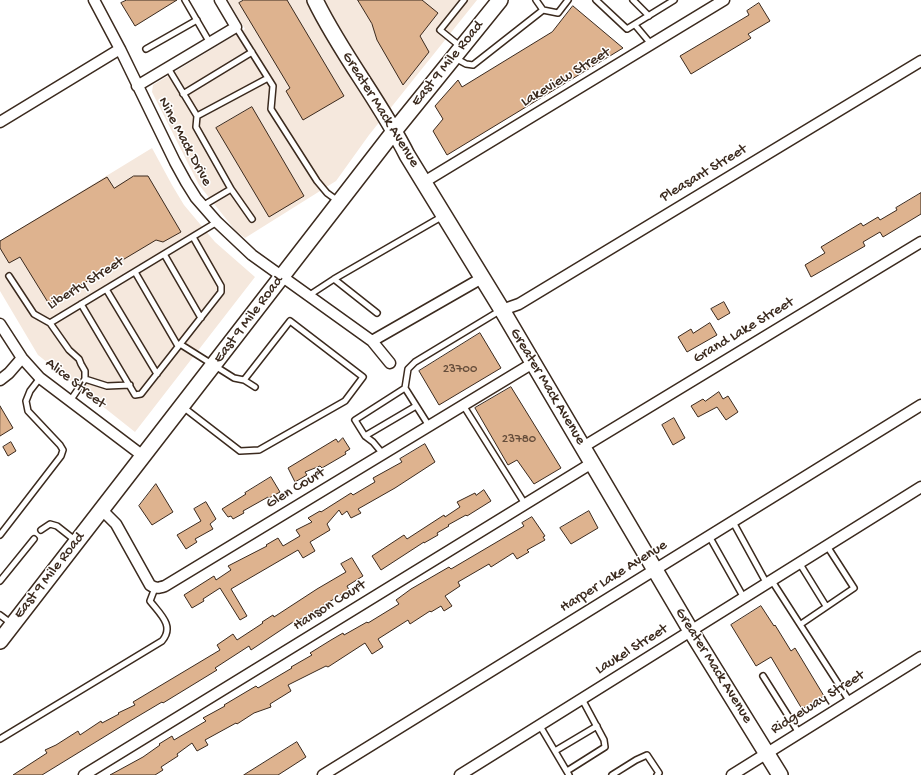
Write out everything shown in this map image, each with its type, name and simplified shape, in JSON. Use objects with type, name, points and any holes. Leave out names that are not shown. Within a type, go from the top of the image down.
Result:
[{"type":"street","name":"Nine Mack Drive","points":[[94,0],[120,48],[137,86],[186,182],[217,222],[252,255],[372,341],[390,363]]},
{"type":"street","points":[[137,86],[236,27],[220,0]]},
{"type":"street","name":"Greater Mack Avenue","points":[[315,0],[328,26],[395,130],[424,182],[502,310],[691,631],[780,775]]},
{"type":"street","name":"East 9 Mile Road","points":[[0,641],[395,130],[500,0]]},
{"type":"street","name":"Lakeview Street","points":[[424,182],[724,0]]},
{"type":"street","points":[[0,122],[120,48]]},
{"type":"street","name":"Pleasant Street","points":[[502,310],[519,304],[921,61]]},
{"type":"street","name":"Grand Lake Street","points":[[583,447],[921,242]]},
{"type":"street","points":[[372,341],[482,278]]},
{"type":"street","name":"Alice Street","points":[[0,324],[22,358],[40,378],[143,456]]},
{"type":"street","points":[[0,380],[9,373],[22,358]]},
{"type":"street","name":"Glen Court","points":[[154,588],[165,586],[533,363]]},
{"type":"street","name":"Harper Lake Avenue","points":[[323,775],[921,405]]},
{"type":"street","name":"Hanson Court","points":[[84,775],[592,463]]},
{"type":"street","name":"Laukel Street","points":[[460,775],[921,488]]},
{"type":"street","points":[[102,510],[116,524],[150,585],[154,588]]},
{"type":"street","name":"Ridgeway Street","points":[[732,775],[921,658]]},
{"type":"lane","points":[[185,0],[210,43]]},
{"type":"lane","points":[[464,0],[440,30],[466,64],[473,65],[543,10]]},
{"type":"lane","points":[[536,0],[543,10],[558,13],[568,0]]},
{"type":"lane","points":[[596,0],[627,30],[671,1]]},
{"type":"lane","points":[[633,0],[649,16]]},
{"type":"lane","points":[[146,49],[196,20]]},
{"type":"lane","points":[[635,25],[651,44]]},
{"type":"lane","points":[[236,27],[273,86],[271,109],[321,187],[340,202]]},
{"type":"lane","points":[[184,94],[252,52]]},
{"type":"lane","points":[[168,68],[197,116],[196,127],[231,189],[252,219]]},
{"type":"lane","points":[[197,116],[268,78]]},
{"type":"lane","points":[[204,206],[231,189]]},
{"type":"lane","points":[[308,296],[334,279],[444,215]]},
{"type":"lane","name":"Liberty Street","points":[[86,379],[85,371],[79,359],[69,350],[50,323],[217,222]]},
{"type":"lane","points":[[81,304],[136,395],[141,394],[221,292],[221,286],[193,236]]},
{"type":"lane","points":[[164,254],[201,318]]},
{"type":"lane","points":[[134,272],[179,345],[234,378],[244,380],[255,387]]},
{"type":"lane","points":[[9,276],[34,314],[50,323]]},
{"type":"lane","points":[[334,279],[377,313]]},
{"type":"lane","points":[[106,289],[157,374]]},
{"type":"lane","points":[[429,426],[405,388],[408,369],[415,362],[502,310]]},
{"type":"lane","points":[[182,407],[240,451],[259,450],[345,401],[363,377],[290,321],[244,380]]},
{"type":"lane","points":[[0,535],[61,456],[63,450],[60,444],[28,411],[26,401],[30,392],[40,378]]},
{"type":"lane","points":[[70,401],[86,379],[107,386],[130,385]]},
{"type":"lane","points":[[383,454],[373,442],[365,436],[355,420],[405,388]]},
{"type":"lane","points":[[463,405],[525,504]]},
{"type":"lane","points":[[365,436],[416,406]]},
{"type":"lane","points":[[732,522],[770,582],[801,624],[850,702]]},
{"type":"lane","points":[[41,530],[50,524],[57,526],[77,542]]},
{"type":"lane","points":[[709,536],[744,598]]},
{"type":"lane","points":[[0,581],[34,539]]},
{"type":"lane","points":[[801,624],[854,588],[827,546]]},
{"type":"lane","points":[[800,564],[826,606]]},
{"type":"lane","points":[[0,739],[162,641],[167,635],[167,625],[150,601],[154,588]]},
{"type":"lane","points":[[0,615],[12,625]]},
{"type":"lane","points":[[763,676],[799,733]]},
{"type":"lane","points":[[540,726],[568,773],[605,747],[604,740],[582,699]]},
{"type":"lane","points":[[555,751],[597,726]]},
{"type":"lane","points":[[612,775],[647,754],[659,773],[657,775]]},
{"type":"shaded area","points":[[228,0],[477,0],[369,135],[336,181],[245,238],[235,230],[199,185],[152,92],[153,85],[245,29]]},
{"type":"shaded area","points":[[152,148],[184,205],[215,242],[255,277],[135,432],[38,355],[0,291],[0,241]]},
{"type":"building","points":[[127,0],[177,0],[135,26],[121,3]]},
{"type":"building","points":[[244,0],[287,0],[344,96],[303,120],[286,91],[290,88],[239,3]]},
{"type":"building","points":[[358,0],[422,0],[438,13],[420,36],[429,52],[403,85],[377,40],[372,24]]},
{"type":"building","points":[[759,3],[770,21],[748,34],[751,38],[691,74],[680,56],[749,15],[747,11]]},
{"type":"building","points":[[573,6],[623,48],[447,155],[433,131],[443,119],[435,106],[458,80],[462,87],[552,32]]},
{"type":"building","points":[[252,107],[304,196],[269,217],[216,128]]},
{"type":"building","points":[[134,176],[148,176],[181,232],[163,242],[156,240],[49,304],[20,257],[9,263],[0,248],[0,241],[107,177],[114,188]]},
{"type":"building","points":[[921,193],[921,214],[883,237],[880,232],[863,242],[865,246],[811,277],[805,265],[825,253],[821,247],[861,223],[863,226],[878,217],[880,220],[897,210],[896,208]]},
{"type":"building","points":[[724,302],[730,313],[718,320],[711,309]]},
{"type":"building","points":[[710,323],[717,335],[687,352],[678,337],[691,329],[693,333]]},
{"type":"building","points":[[480,333],[501,368],[439,405],[419,371]]},
{"type":"building","points":[[511,387],[561,468],[534,484],[517,460],[508,465],[475,408]]},
{"type":"building","points":[[719,392],[723,399],[728,396],[738,412],[726,420],[717,407],[698,417],[691,406],[703,399],[705,401]]},
{"type":"building","points":[[0,406],[13,428],[0,436]]},
{"type":"building","points":[[674,418],[685,438],[673,445],[662,425]]},
{"type":"building","points":[[343,438],[350,449],[345,452],[346,454],[322,468],[320,466],[305,472],[307,475],[295,482],[288,468],[336,439],[338,442]]},
{"type":"building","points":[[11,442],[16,451],[8,456],[3,447]]},
{"type":"building","points":[[425,444],[435,462],[395,488],[358,509],[361,513],[351,518],[347,511],[342,515],[339,510],[327,524],[330,530],[310,542],[315,551],[303,558],[298,550],[231,589],[247,616],[240,620],[220,588],[203,599],[204,601],[192,608],[184,595],[214,576],[216,580],[231,570],[228,566],[267,546],[266,545],[278,538],[283,546],[300,536],[296,530],[312,522],[308,518],[320,511],[321,512],[351,493],[353,495],[375,482],[373,478],[402,462],[400,459]]},
{"type":"building","points":[[271,477],[280,492],[243,511],[244,513],[233,519],[231,516],[228,517],[222,509]]},
{"type":"building","points":[[156,484],[173,512],[152,525],[139,506]]},
{"type":"building","points":[[484,490],[491,501],[467,516],[466,515],[448,525],[449,526],[437,533],[438,535],[424,542],[381,570],[372,556],[404,535],[407,539],[444,515],[445,517],[460,507],[457,502],[475,493],[476,495]]},
{"type":"building","points":[[206,502],[216,519],[210,524],[213,529],[195,539],[197,542],[186,549],[177,535],[201,521],[194,509]]},
{"type":"building","points":[[589,511],[598,528],[571,544],[560,528]]},
{"type":"building","points":[[532,517],[545,536],[543,537],[545,540],[527,550],[529,552],[517,559],[513,553],[491,567],[489,564],[458,582],[460,586],[445,596],[452,606],[444,611],[441,606],[410,624],[408,620],[378,639],[383,647],[372,654],[365,643],[328,667],[326,666],[288,685],[291,691],[270,704],[271,707],[254,713],[237,724],[236,723],[205,740],[208,745],[197,751],[192,743],[177,754],[178,756],[161,767],[163,770],[155,775],[110,775],[143,757],[172,736],[174,740],[206,721],[203,718],[256,686],[258,688],[292,668],[291,667],[312,655],[310,653],[331,640],[343,633],[344,635],[367,622],[368,623],[399,604],[396,600],[411,589],[449,567],[451,569],[524,526],[522,523]]},
{"type":"building","points":[[352,558],[363,576],[347,586],[349,590],[294,623],[293,622],[251,650],[249,646],[215,668],[217,670],[42,775],[13,775],[47,753],[45,750],[78,731],[80,735],[101,721],[102,723],[135,705],[133,702],[220,650],[217,645],[233,634],[237,640],[273,615],[274,617],[346,572],[341,564]]},
{"type":"building","points":[[761,606],[791,651],[795,648],[824,696],[802,709],[771,657],[756,666],[731,625]]},
{"type":"building","points":[[297,742],[306,757],[278,775],[244,775]]}]
